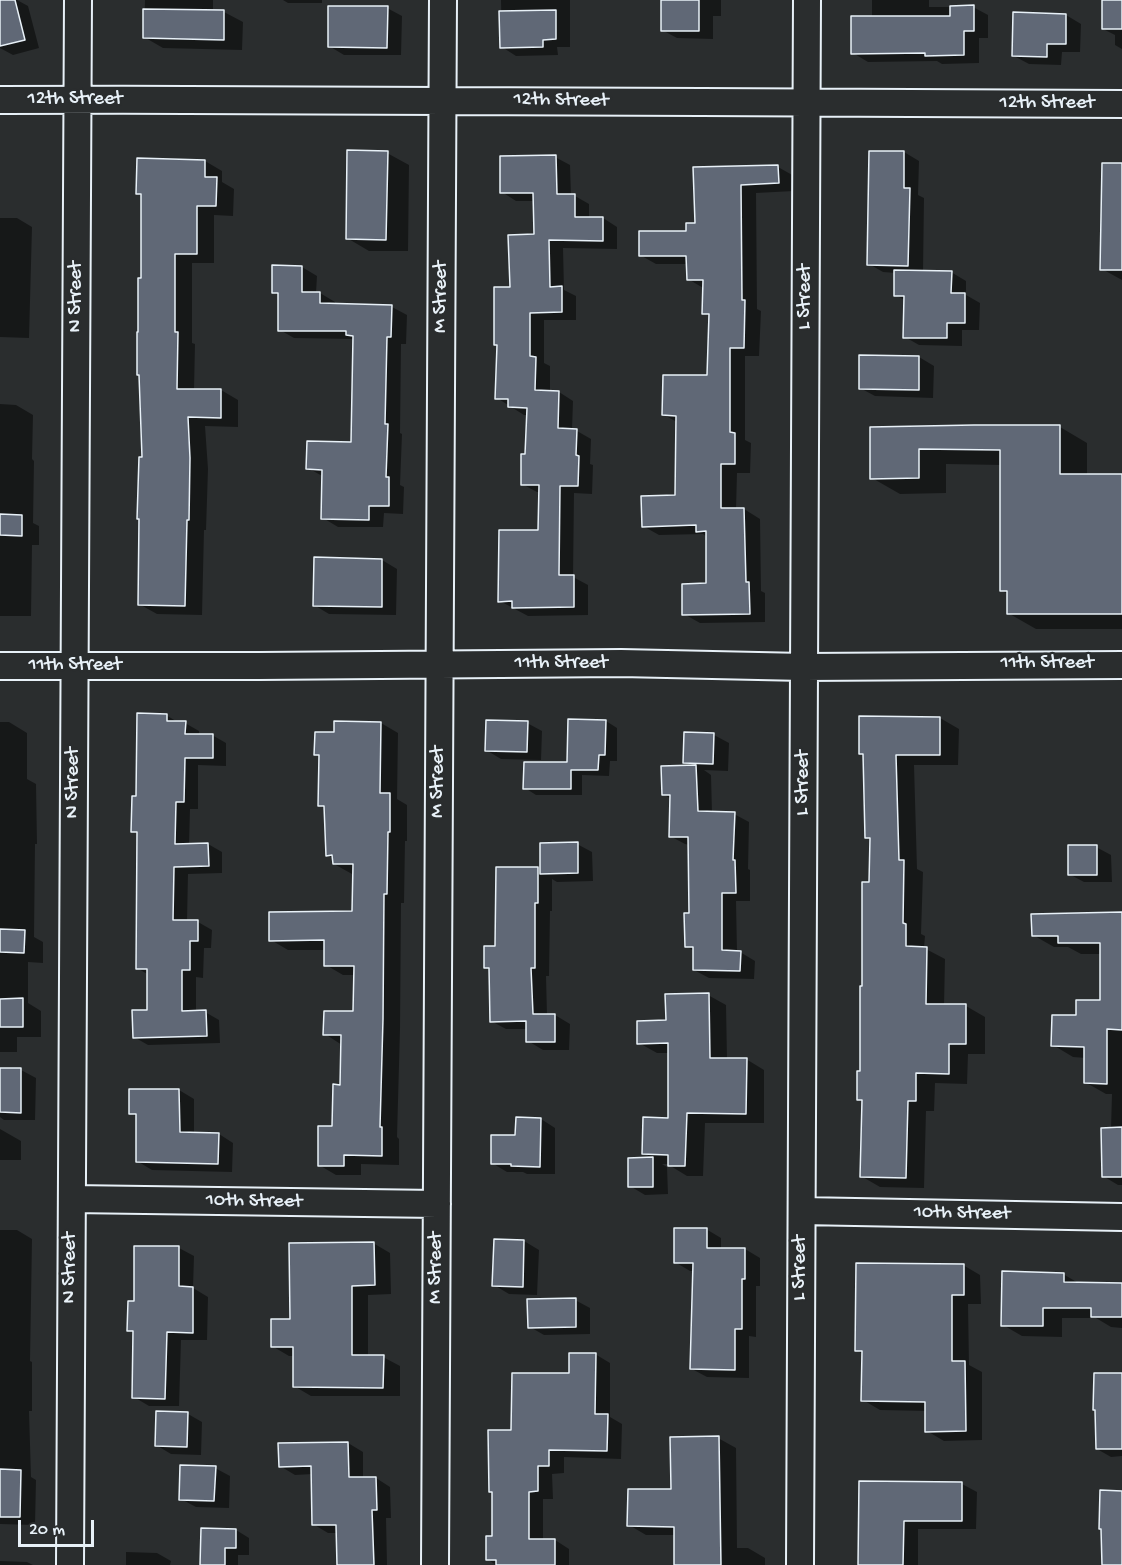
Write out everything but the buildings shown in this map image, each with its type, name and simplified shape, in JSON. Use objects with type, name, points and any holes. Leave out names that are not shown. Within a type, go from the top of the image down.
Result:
[{"type":"street","name":"N Street","points":[[70,1565],[78,0]]},
{"type":"street","name":"M Street","points":[[435,1565],[443,0]]},
{"type":"street","name":"L Street","points":[[800,1565],[807,0]]},
{"type":"street","name":"12th Street","points":[[0,100],[1122,104]]},
{"type":"street","name":"11th Street","points":[[0,666],[621,663],[804,667],[987,664],[1122,665]]},
{"type":"street","name":"10th Street","points":[[72,1200],[437,1204]]},
{"type":"street","name":"10th Street","points":[[802,1210],[1122,1217]]}]
